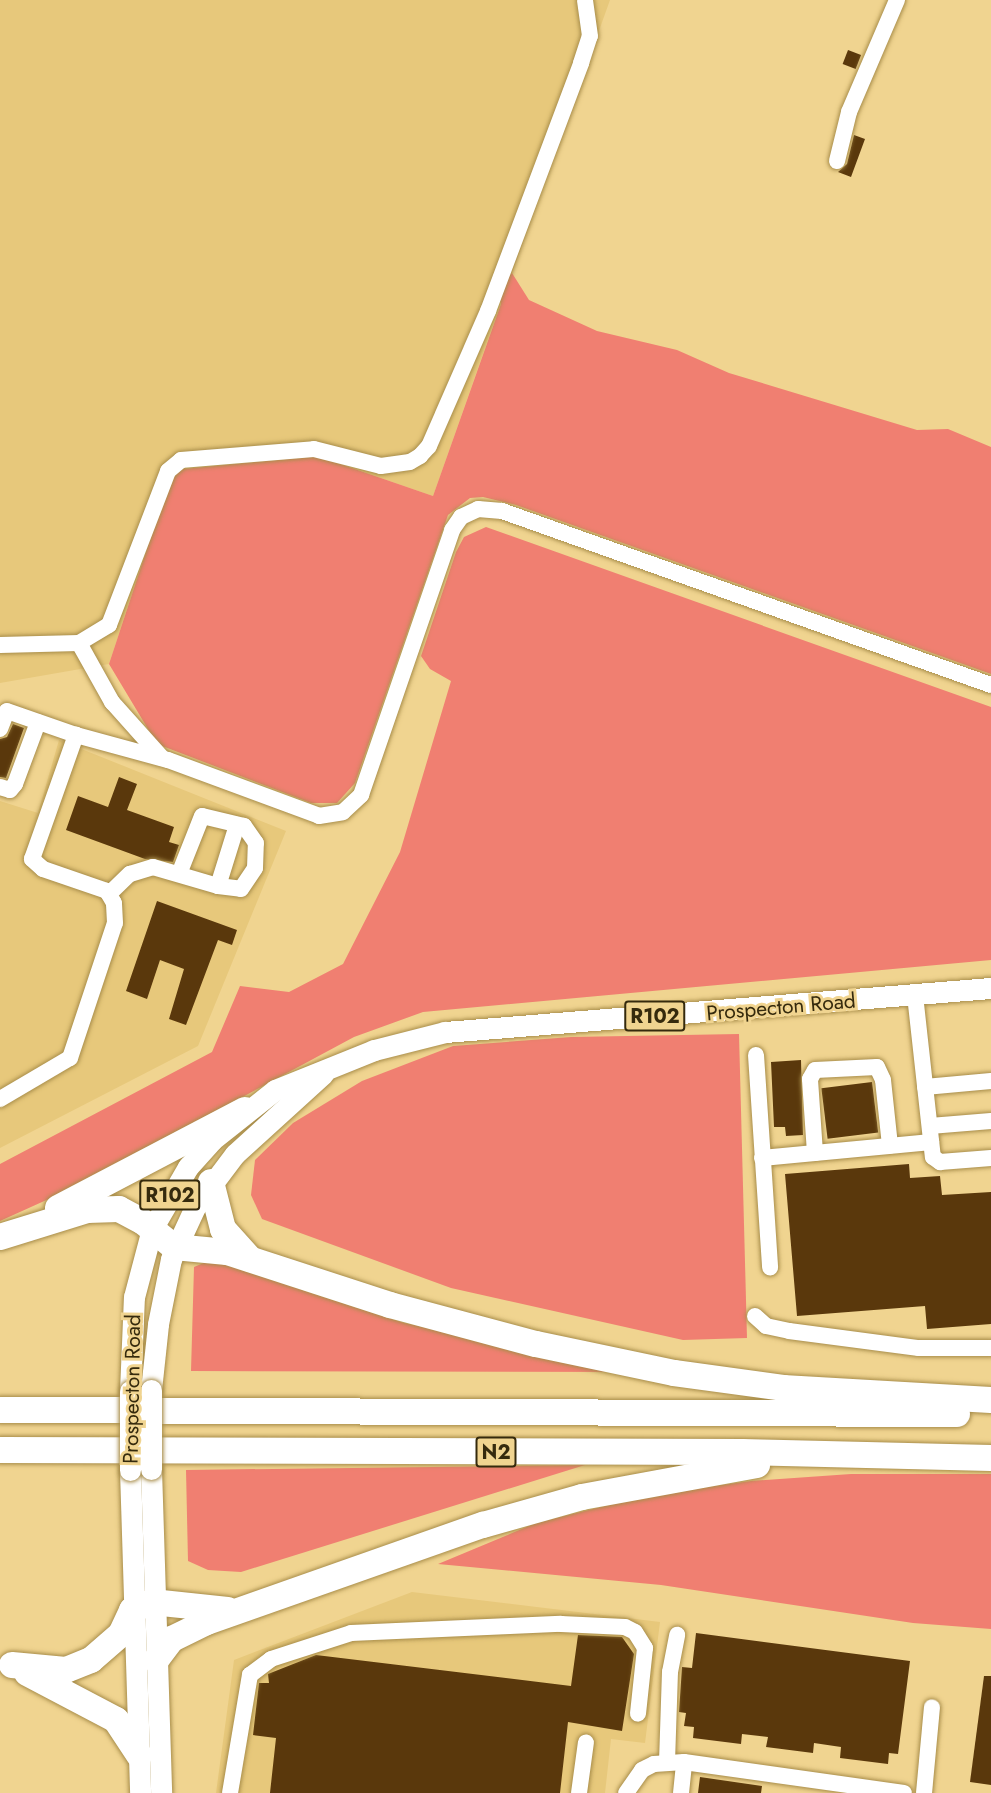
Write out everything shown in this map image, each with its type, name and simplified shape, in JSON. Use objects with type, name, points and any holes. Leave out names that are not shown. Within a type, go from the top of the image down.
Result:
[{"type":"highway","points":[[6,1235],[246,1110]]},
{"type":"highway","points":[[211,1182],[223,1229],[250,1259]]},
{"type":"highway","points":[[6,1235],[104,1208],[131,1213],[174,1247],[250,1259],[390,1305],[513,1338],[674,1373],[783,1388],[991,1400]]},
{"type":"highway","name":"N2","points":[[0,1410],[991,1414]]},
{"type":"highway","name":"N2","points":[[0,1450],[830,1454],[991,1458]]},
{"type":"highway","points":[[156,1660],[179,1634],[243,1609],[483,1526],[582,1497],[691,1475],[830,1454]]},
{"type":"highway","points":[[6,1663],[66,1670],[91,1660],[121,1634],[142,1606],[243,1609]]},
{"type":"highway","points":[[6,1663],[116,1720],[139,1755]]},
{"type":"main road","name":"Prospecton Road","points":[[140,1793],[141,1391],[134,1297],[152,1229],[188,1167],[246,1110],[274,1090],[326,1072],[374,1050],[446,1032],[991,988]]},
{"type":"main road","name":"Prospecton Road","points":[[141,1391],[174,1247],[211,1182],[254,1135],[326,1072]]},
{"type":"main road","name":"Prospecton Road","points":[[142,1606],[156,1660],[161,1793]]},
{"type":"lane","points":[[0,645],[79,643],[109,625],[168,471],[174,464],[191,459],[314,449],[381,466],[399,465],[420,456],[429,446],[488,311],[590,36],[585,0]]},
{"type":"lane","points":[[837,161],[849,112],[897,0]]},
{"type":"lane","points":[[0,729],[7,711],[76,735],[162,758],[320,816],[352,807],[361,795],[377,752],[452,530],[461,517],[478,509],[502,511],[991,685]]},
{"type":"lane","points":[[79,643],[112,702],[162,758]]},
{"type":"lane","points":[[0,787],[10,790],[15,784],[38,722]]},
{"type":"lane","points":[[0,1099],[62,1065],[74,1051],[115,922],[110,894],[100,887],[43,869],[32,859],[76,735]]},
{"type":"lane","points":[[110,894],[140,869],[153,867],[218,886],[241,889],[255,868],[256,843],[244,826],[202,816],[179,874]]},
{"type":"lane","points":[[218,886],[237,825]]},
{"type":"lane","points":[[915,995],[930,1134],[937,1161],[991,1158]]},
{"type":"lane","points":[[756,1055],[770,1268]]},
{"type":"lane","points":[[816,1153],[811,1074],[815,1070],[849,1066],[871,1064],[880,1073],[890,1146]]},
{"type":"lane","points":[[925,1087],[991,1081]]},
{"type":"lane","points":[[762,1158],[890,1146],[930,1134],[991,1121]]},
{"type":"lane","points":[[755,1316],[766,1326],[789,1331],[919,1348],[991,1348]]},
{"type":"lane","points":[[230,1793],[250,1675],[271,1659],[351,1633],[561,1624],[625,1627],[635,1632],[645,1648],[638,1714]]},
{"type":"lane","points":[[667,1762],[670,1672],[677,1635]]},
{"type":"lane","points":[[924,1793],[933,1707]]},
{"type":"lane","points":[[579,1793],[586,1742]]},
{"type":"lane","points":[[628,1788],[642,1770],[667,1762],[684,1762],[904,1793]]},
{"type":"lane","points":[[681,1793],[684,1762]]},
{"type":"shaded area","points":[[0,0],[610,0],[512,273],[503,280],[499,294],[501,303],[433,496],[317,456],[173,470],[109,664],[0,683]]},
{"type":"shaded area","points":[[512,273],[529,300],[597,331],[677,350],[729,373],[917,430],[948,429],[991,447],[991,674],[516,505],[483,497],[470,498],[448,515],[355,783],[337,803],[311,803],[157,744],[109,664],[173,470],[317,456],[433,496],[501,304],[499,294],[503,280]]},
{"type":"shaded area","points":[[486,527],[991,707],[991,960],[423,1012],[354,1037],[73,1188],[0,1221],[0,1164],[212,1052],[240,986],[289,992],[343,964],[400,852],[451,681],[430,669],[421,656],[456,552],[464,537]]},
{"type":"shaded area","points":[[59,740],[286,831],[198,1046],[0,1148],[0,801],[38,813]]},
{"type":"shaded area","points":[[739,1034],[747,1338],[683,1340],[451,1288],[262,1219],[251,1195],[255,1160],[293,1123],[362,1081],[453,1046],[571,1037]]},
{"type":"shaded area","points":[[225,1254],[305,1291],[404,1323],[641,1372],[191,1371],[194,1267]]},
{"type":"shaded area","points":[[585,1465],[241,1572],[208,1570],[188,1561],[186,1470]]},
{"type":"shaded area","points":[[851,1474],[991,1474],[991,1629],[913,1623],[661,1585],[438,1564],[536,1523],[650,1495],[751,1481]]},
{"type":"shaded area","points":[[412,1592],[660,1622],[645,1743],[611,1739],[605,1793],[216,1793],[234,1660]]},
{"type":"building","points":[[848,50],[861,55],[856,69],[843,64]]},
{"type":"building","points":[[854,135],[865,139],[851,177],[838,172],[847,164]]},
{"type":"building","points":[[13,724],[24,728],[6,778],[0,777],[0,739],[7,737]]},
{"type":"building","points":[[119,777],[137,784],[127,810],[174,827],[169,842],[179,845],[173,862],[145,859],[66,830],[78,796],[108,807]]},
{"type":"building","points":[[157,901],[237,930],[232,945],[218,940],[186,1025],[169,1019],[184,969],[160,960],[147,999],[126,991]]},
{"type":"building","points":[[801,1060],[803,1135],[786,1136],[785,1127],[774,1127],[771,1062]]},
{"type":"building","points":[[872,1082],[878,1133],[828,1139],[821,1088]]},
{"type":"building","points":[[909,1164],[910,1178],[940,1176],[942,1195],[991,1192],[991,1324],[927,1329],[925,1306],[797,1316],[785,1174]]},
{"type":"building","points":[[696,1633],[910,1661],[898,1754],[889,1753],[888,1764],[840,1758],[841,1747],[814,1743],[813,1753],[766,1747],[768,1737],[742,1734],[741,1744],[693,1738],[694,1727],[684,1726],[686,1713],[679,1712],[682,1667],[692,1668]]},
{"type":"building","points":[[578,1635],[622,1637],[634,1654],[622,1731],[568,1722],[560,1793],[270,1793],[276,1738],[253,1735],[259,1683],[269,1683],[268,1674],[316,1655],[571,1686]]},
{"type":"building","points":[[984,1676],[991,1676],[991,1785],[970,1782]]},
{"type":"building","points":[[700,1777],[762,1786],[761,1793],[698,1793]]}]
